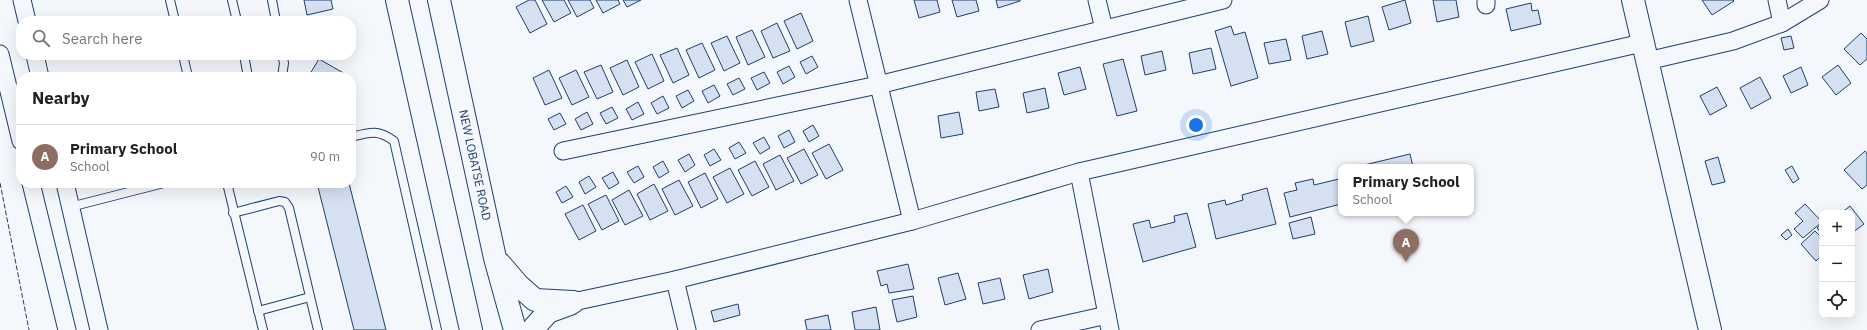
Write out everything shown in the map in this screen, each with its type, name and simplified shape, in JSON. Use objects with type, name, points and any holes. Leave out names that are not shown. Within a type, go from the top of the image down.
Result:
[{"type":"main road","points":[[397,0],[471,330]]},
{"type":"main road","name":"NEW LOBATSE ROAD","points":[[439,0],[495,258],[514,330]]},
{"type":"main road","points":[[1633,0],[1710,330]]},
{"type":"main road","points":[[495,258],[518,285],[535,300],[573,302]]},
{"type":"main road","points":[[532,330],[548,312],[573,302]]},
{"type":"street","points":[[22,0],[26,16]]},
{"type":"street","points":[[858,0],[912,221]]},
{"type":"street","points":[[1097,0],[1104,29]]},
{"type":"street","points":[[563,151],[878,85],[1223,0]]},
{"type":"street","points":[[1776,0],[1782,23]]},
{"type":"street","points":[[573,302],[675,280],[912,221],[1079,172],[1645,52],[1733,41],[1782,23],[1820,0]]},
{"type":"street","points":[[0,54],[16,120]]},
{"type":"street","points":[[36,60],[39,72]]},
{"type":"street","points":[[1040,330],[1109,322],[1079,172]]},
{"type":"street","points":[[32,188],[67,330]]},
{"type":"street","points":[[66,188],[99,330]]},
{"type":"street","points":[[675,280],[687,330]]},
{"type":"lane","points":[[170,0],[174,16]]},
{"type":"lane","points":[[232,0],[236,16]]},
{"type":"lane","points":[[272,0],[275,16]]},
{"type":"lane","points":[[184,60],[187,72]]},
{"type":"lane","points":[[245,60],[247,72]]},
{"type":"lane","points":[[283,60],[283,72]]},
{"type":"lane","points":[[356,135],[372,132],[384,134],[394,142],[437,330]]},
{"type":"lane","points":[[70,208],[145,188]]},
{"type":"lane","points":[[228,188],[263,330]]},
{"type":"lane","points":[[233,213],[279,201],[285,202],[289,208],[318,330]]},
{"type":"lane","points":[[258,311],[310,297]]},
{"type":"building","points":[[304,0],[331,0],[333,9],[307,15]]},
{"type":"building","points":[[529,0],[535,0],[547,24],[530,33],[516,7]]},
{"type":"building","points":[[542,0],[564,0],[571,13],[554,22]]},
{"type":"building","points":[[568,0],[590,0],[594,8],[577,17]]},
{"type":"building","points":[[596,0],[618,0],[620,4],[603,13]]},
{"type":"building","points":[[623,0],[641,0],[627,7]]},
{"type":"building","points":[[914,0],[937,0],[940,12],[919,18]]},
{"type":"building","points":[[952,0],[976,0],[979,11],[957,17]]},
{"type":"building","points":[[996,0],[1020,0],[1020,1],[998,8]]},
{"type":"building","points":[[1405,0],[1411,23],[1389,30],[1382,7]]},
{"type":"building","points":[[1433,0],[1456,0],[1459,17],[1437,22]]},
{"type":"building","points":[[1702,0],[1733,0],[1734,1],[1712,15]]},
{"type":"building","points":[[1531,3],[1532,11],[1538,10],[1541,24],[1511,31],[1506,9]]},
{"type":"building","points":[[801,13],[813,41],[797,49],[784,21]]},
{"type":"building","points":[[1368,16],[1374,41],[1351,47],[1345,22]]},
{"type":"building","points":[[777,23],[790,51],[773,58],[761,31]]},
{"type":"building","points":[[1231,26],[1234,35],[1245,32],[1258,78],[1231,86],[1215,31]]},
{"type":"building","points":[[752,30],[765,57],[748,65],[736,37]]},
{"type":"building","points":[[1322,31],[1328,54],[1307,59],[1302,36]]},
{"type":"building","points":[[1861,33],[1867,39],[1867,59],[1860,65],[1844,49]]},
{"type":"building","points":[[727,36],[740,63],[724,71],[711,43]]},
{"type":"building","points":[[1791,36],[1794,48],[1784,50],[1781,38]]},
{"type":"building","points":[[1286,39],[1291,60],[1269,64],[1264,43]]},
{"type":"building","points":[[702,43],[715,70],[699,78],[686,50]]},
{"type":"building","points":[[677,48],[689,75],[673,83],[660,55]]},
{"type":"building","points":[[1211,48],[1216,69],[1193,74],[1189,53]]},
{"type":"building","points":[[1162,51],[1166,70],[1145,75],[1141,56]]},
{"type":"building","points":[[652,54],[664,81],[648,89],[635,62]]},
{"type":"building","points":[[812,56],[818,67],[806,74],[800,62]]},
{"type":"building","points":[[1123,59],[1137,111],[1117,116],[1103,64]]},
{"type":"building","points":[[318,60],[321,60],[342,72],[311,72]]},
{"type":"building","points":[[627,60],[639,87],[623,95],[610,68]]},
{"type":"building","points":[[601,65],[613,92],[597,99],[584,72]]},
{"type":"building","points":[[1838,65],[1851,83],[1836,95],[1822,77]]},
{"type":"building","points":[[789,66],[795,77],[783,84],[777,72]]},
{"type":"building","points":[[1080,67],[1086,89],[1064,95],[1058,73]]},
{"type":"building","points":[[1801,67],[1808,85],[1791,93],[1783,76]]},
{"type":"building","points":[[549,70],[562,98],[545,105],[533,78]]},
{"type":"building","points":[[576,70],[589,97],[572,105],[559,78]]},
{"type":"building","points":[[764,72],[770,83],[757,90],[751,78]]},
{"type":"building","points":[[1760,77],[1771,98],[1751,109],[1740,88]]},
{"type":"building","points":[[739,78],[745,89],[733,95],[727,84]]},
{"type":"building","points":[[714,85],[720,96],[708,103],[702,91]]},
{"type":"building","points":[[1717,87],[1727,106],[1710,115],[1700,96]]},
{"type":"building","points":[[1045,88],[1049,108],[1027,113],[1023,93]]},
{"type":"building","points":[[995,89],[999,107],[979,111],[976,92]]},
{"type":"building","points":[[688,90],[694,101],[682,108],[676,96]]},
{"type":"building","points":[[663,96],[669,108],[657,114],[651,103]]},
{"type":"building","points":[[638,102],[644,114],[632,120],[626,109]]},
{"type":"building","points":[[612,107],[618,118],[606,124],[600,113]]},
{"type":"building","points":[[587,112],[593,124],[581,130],[575,119]]},
{"type":"building","points":[[959,112],[963,134],[941,138],[938,116]]},
{"type":"building","points":[[560,113],[566,124],[554,130],[548,119]]},
{"type":"building","points":[[813,125],[819,136],[809,142],[803,131]]},
{"type":"building","points":[[789,130],[795,142],[784,148],[778,136]]},
{"type":"building","points":[[764,137],[770,148],[760,154],[753,143]]},
{"type":"building","points":[[739,142],[746,153],[735,159],[729,148]]},
{"type":"building","points":[[829,144],[843,170],[826,179],[812,153]]},
{"type":"building","points":[[714,149],[721,160],[710,166],[704,155]]},
{"type":"building","points":[[804,149],[818,175],[801,184],[787,158]]},
{"type":"building","points":[[1865,151],[1867,154],[1867,185],[1862,189],[1844,170]]},
{"type":"building","points":[[689,154],[695,165],[685,172],[678,160]]},
{"type":"building","points":[[1410,154],[1412,164],[1368,164]]},
{"type":"building","points":[[780,155],[794,181],[776,190],[763,164]]},
{"type":"building","points":[[1718,157],[1725,182],[1712,185],[1705,161]]},
{"type":"building","points":[[663,161],[669,172],[659,178],[653,167]]},
{"type":"building","points":[[755,161],[769,187],[752,196],[738,170]]},
{"type":"building","points":[[638,166],[644,177],[634,183],[627,172]]},
{"type":"building","points":[[1792,166],[1799,179],[1793,183],[1785,170]]},
{"type":"building","points":[[730,168],[744,194],[727,203],[713,177]]},
{"type":"building","points":[[613,172],[619,183],[609,189],[602,178]]},
{"type":"building","points":[[705,173],[718,199],[701,208],[688,182]]},
{"type":"building","points":[[589,176],[596,187],[585,194],[579,182]]},
{"type":"building","points":[[1313,179],[1314,185],[1338,179],[1338,205],[1290,217],[1284,193],[1297,190],[1295,183]]},
{"type":"building","points":[[679,180],[693,206],[675,215],[662,189]]},
{"type":"building","points":[[654,184],[668,211],[650,220],[637,194]]},
{"type":"building","points":[[566,186],[573,197],[562,203],[556,192]]},
{"type":"building","points":[[318,188],[350,188],[386,330],[354,330]]},
{"type":"building","points":[[1267,188],[1276,224],[1216,239],[1208,204],[1225,200],[1226,205],[1243,200],[1242,195]]},
{"type":"building","points":[[629,190],[643,216],[625,225],[612,200]]},
{"type":"building","points":[[606,195],[619,221],[602,230],[588,204]]},
{"type":"building","points":[[1805,204],[1819,219],[1819,225],[1803,238],[1794,229],[1803,221],[1795,213]]},
{"type":"building","points":[[583,205],[596,231],[579,240],[565,214]]},
{"type":"building","points":[[1850,206],[1853,210],[1845,210]]},
{"type":"building","points":[[1855,212],[1864,224],[1855,231]]},
{"type":"building","points":[[1187,213],[1196,247],[1143,262],[1133,224],[1149,220],[1151,228],[1175,222],[1174,216]]},
{"type":"building","points":[[1311,217],[1315,234],[1293,239],[1289,223]]},
{"type":"building","points":[[1788,229],[1792,235],[1786,240],[1781,235]]},
{"type":"building","points":[[1815,231],[1819,235],[1819,258],[1816,261],[1801,244]]},
{"type":"building","points":[[908,264],[914,289],[889,293],[887,284],[881,286],[877,271]]},
{"type":"building","points":[[1048,269],[1053,292],[1029,299],[1023,275]]},
{"type":"building","points":[[958,273],[966,299],[945,305],[938,278]]},
{"type":"building","points":[[1000,278],[1005,299],[983,304],[978,283]]},
{"type":"building","points":[[913,296],[917,317],[897,322],[892,300]]},
{"type":"building","points":[[738,304],[740,315],[714,322],[711,311]]},
{"type":"building","points":[[876,307],[880,330],[855,330],[852,312]]},
{"type":"building","points":[[828,315],[831,330],[807,330],[805,320]]},
{"type":"fence","points":[[0,183],[29,330]]},
{"type":"place","name":"Primary School","points":[[1406,262]]}]
